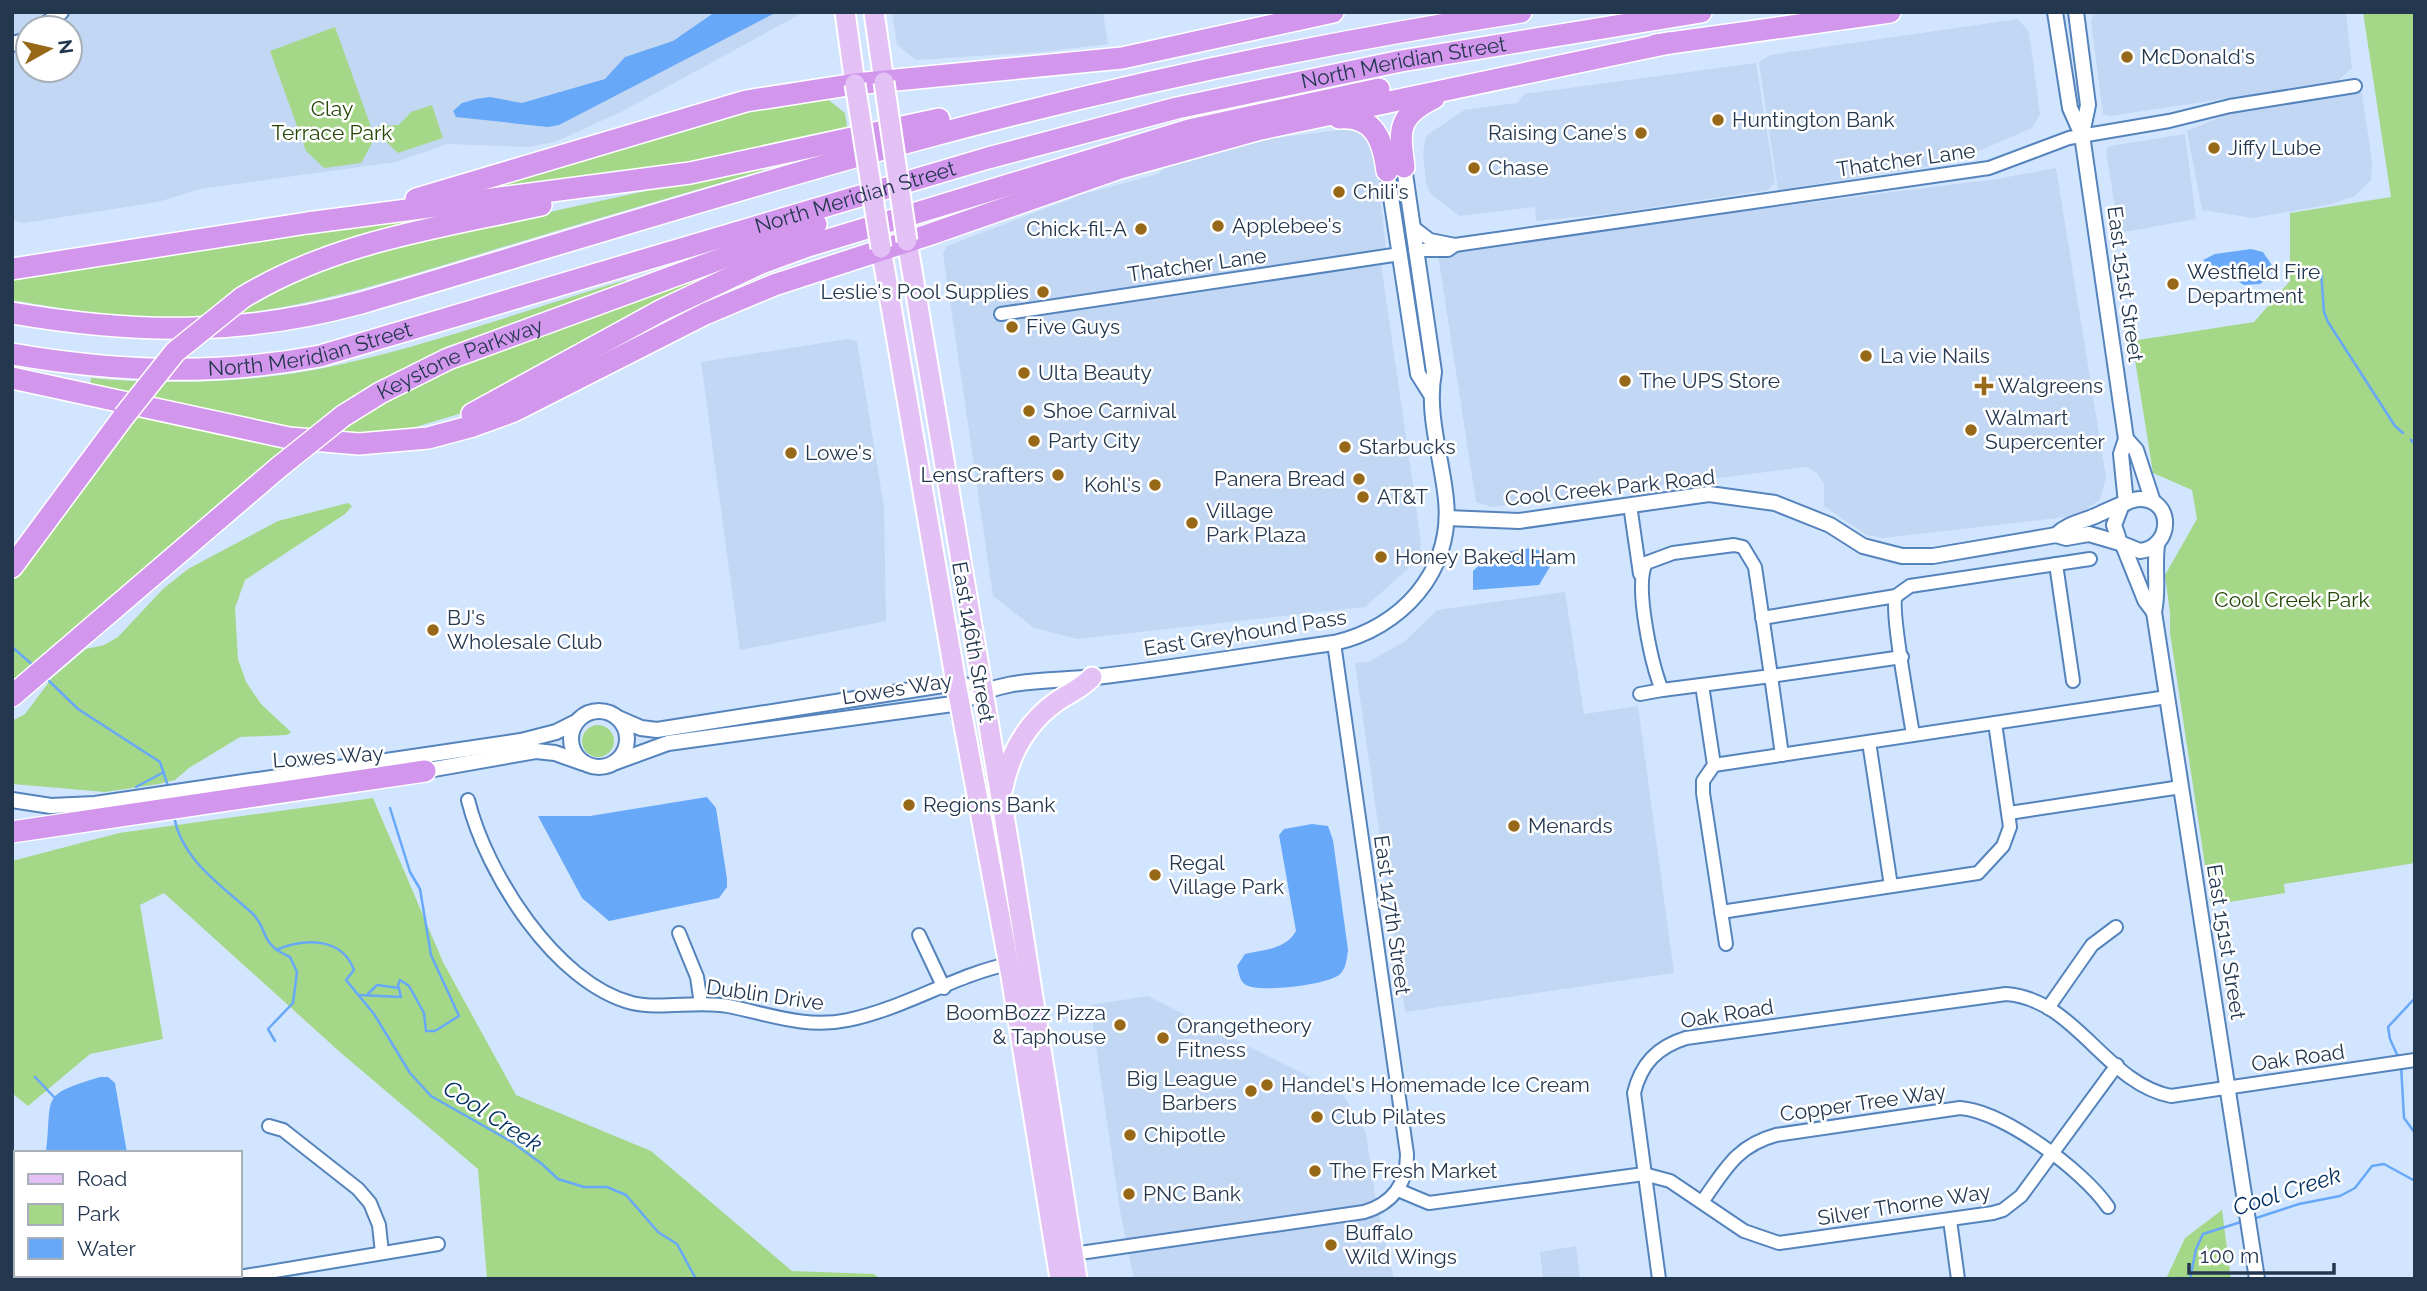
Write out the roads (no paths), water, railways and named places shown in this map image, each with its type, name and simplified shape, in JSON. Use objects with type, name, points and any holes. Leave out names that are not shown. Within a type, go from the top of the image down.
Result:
[{"type":"highway","points":[[307,223],[446,191],[728,105],[855,84],[1122,58],[1333,12]]},
{"type":"highway","points":[[1331,45],[1471,12]]},
{"type":"highway","name":"North Meridian Street","points":[[12,313],[96,327],[167,330],[237,328],[291,320],[361,303],[926,137],[1331,45],[1521,12]]},
{"type":"highway","name":"North Meridian Street","points":[[12,354],[107,368],[178,371],[249,367],[320,356],[988,158],[1177,108],[1459,50],[1701,12]]},
{"type":"highway","points":[[323,442],[387,438],[452,422],[488,407],[662,310],[759,264],[837,236],[1110,152],[1273,110],[1529,61],[1890,12]]},
{"type":"highway","points":[[12,378],[257,432],[323,442],[399,442],[487,422],[737,299],[1128,166],[1261,130],[1669,43]]},
{"type":"highway","points":[[12,566],[175,352],[242,298],[296,268],[361,244],[760,160],[984,109],[1203,72]]},
{"type":"highway","points":[[1396,169],[1406,117],[1414,108],[1450,88]]},
{"type":"highway","points":[[1261,130],[1336,118],[1359,119],[1378,134],[1396,169]]},
{"type":"highway","name":"Keystone Parkway","points":[[12,696],[278,468],[343,416],[397,384],[469,351],[853,211],[988,158]]},
{"type":"highway","points":[[12,269],[307,223],[690,173]]},
{"type":"highway","points":[[12,254],[183,241]]},
{"type":"highway","points":[[12,832],[110,810],[425,772]]},
{"type":"main road","name":"East 146th Street","points":[[845,12],[881,248],[956,683],[1018,963]]},
{"type":"main road","name":"East 146th Street","points":[[874,12],[907,242],[1001,799],[1018,963],[1065,1255],[1077,1279]]},
{"type":"main road","points":[[1001,799],[1010,761],[1032,724],[1055,703],[1083,687],[1092,677]]},
{"type":"main road","name":"East 146th Street","points":[[1060,1279],[1065,1255]]},
{"type":"street","name":"East 151st Street","points":[[2054,12],[2070,108],[2082,135],[2126,439],[2122,454],[2124,505]]},
{"type":"street","name":"East 151st Street","points":[[2076,12],[2088,105],[2082,135]]},
{"type":"street","name":"Thatcher Lane","points":[[1413,227],[1430,240],[1455,245],[1989,168],[2082,135],[2355,86]]},
{"type":"street","name":"East Greyhound Pass","points":[[983,689],[1048,678],[1092,677],[1334,643],[1385,624],[1418,595],[1438,558],[1447,518],[1430,393],[1434,372],[1413,227],[1396,169]]},
{"type":"street","name":"East Greyhound Pass","points":[[1396,169],[1399,254],[1418,374],[1430,393]]},
{"type":"street","name":"Thatcher Lane","points":[[1415,250],[1448,250],[1455,245]]},
{"type":"street","name":"Thatcher Lane","points":[[1001,314],[1399,254]]},
{"type":"street","name":"East 151st Street","points":[[2126,439],[2136,450],[2153,502]]},
{"type":"street","name":"Cool Creek Park Road","points":[[1447,518],[1519,521],[1709,494],[1754,498],[1813,517],[1863,546],[1902,556],[1933,556],[2056,535],[2066,538],[2089,534],[2122,544]]},
{"type":"street","points":[[2139,499],[2153,502],[2161,510],[2166,522],[2164,535],[2157,545],[2140,551],[2122,544],[2114,525],[2124,505],[2139,499]]},
{"type":"street","points":[[1630,505],[1653,668],[1661,690]]},
{"type":"street","name":"Cool Creek Park Road","points":[[2056,535],[2065,526],[2124,505]]},
{"type":"street","name":"East 151st Street","points":[[2122,544],[2145,600],[2154,612]]},
{"type":"street","points":[[1641,581],[1646,563],[1654,558],[1734,545],[1743,547],[1755,567],[1782,755]]},
{"type":"street","name":"East 151st Street","points":[[2157,545],[2154,571],[2158,596],[2154,612],[2257,1279]]},
{"type":"street","points":[[1762,618],[1896,596],[1910,586],[2090,559]]},
{"type":"street","points":[[2056,564],[2073,681]]},
{"type":"street","points":[[1896,596],[1894,600],[1913,736]]},
{"type":"street","name":"East 147th Street","points":[[1334,643],[1406,1154],[1404,1179],[1398,1190]]},
{"type":"street","points":[[1640,694],[1902,657]]},
{"type":"street","name":"Lowes Way","points":[[243,792],[521,741],[556,732],[576,722],[586,713],[596,711],[607,712],[641,728],[657,730],[956,683],[983,689]]},
{"type":"street","points":[[1702,685],[1714,765],[1703,781],[1703,793],[1726,944]]},
{"type":"street","name":"Lowes Way","points":[[425,772],[536,751],[555,753],[600,768],[668,743],[960,703],[983,689]]},
{"type":"street","points":[[1714,765],[2167,697]]},
{"type":"street","points":[[617,762],[625,751],[627,738],[618,719]]},
{"type":"street","points":[[576,722],[571,744],[583,763]]},
{"type":"street","points":[[1721,912],[1978,873],[2003,846],[2010,827],[1995,723]]},
{"type":"street","points":[[1870,742],[1891,886]]},
{"type":"street","points":[[2009,813],[2181,787]]},
{"type":"street","points":[[12,800],[110,810]]},
{"type":"street","name":"Dublin Drive","points":[[468,800],[477,830],[522,914],[546,946],[598,988],[633,1003],[726,1006],[802,1023],[828,1024],[883,1011],[1018,963]]},
{"type":"street","points":[[2048,1008],[2092,945],[2116,927]]},
{"type":"street","points":[[679,933],[697,977],[701,1004]]},
{"type":"street","points":[[919,935],[944,988]]},
{"type":"street","name":"Oak Road","points":[[1659,1279],[1634,1108],[1638,1080],[1656,1052],[1678,1040],[1988,995],[2018,995],[2048,1008],[2084,1034],[2136,1082],[2159,1094],[2181,1097],[2226,1087],[2415,1060]]},
{"type":"street","name":"Silver Thorne Way","points":[[1644,1174],[1670,1181],[1744,1231],[1779,1243],[1993,1213],[2012,1204],[2052,1155],[2117,1065]]},
{"type":"street","name":"Copper Tree Way","points":[[1702,1202],[1731,1162],[1755,1141],[1776,1135],[1960,1108],[1995,1117],[2052,1155],[2087,1180],[2108,1207]]},
{"type":"street","points":[[269,1126],[284,1130],[358,1189],[375,1212],[382,1253]]},
{"type":"street","points":[[1065,1255],[1364,1212],[1383,1204],[1398,1190],[1429,1203],[1644,1174]]},
{"type":"street","points":[[1950,1220],[1958,1279]]},
{"type":"street","points":[[227,1279],[271,1276],[438,1244]]},
{"type":"water","points":[[715,12],[777,12],[559,125],[548,127],[456,117],[453,111],[462,103],[476,99],[490,97],[522,103],[605,79],[625,57],[673,41]]},
{"type":"water","points":[[2251,249],[2263,252],[2273,267],[2271,276],[2260,284],[2244,285],[2203,260],[2215,254]]},
{"type":"water","points":[[1531,548],[1547,553],[1551,565],[1539,585],[1473,590],[1473,571],[1491,554]]},
{"type":"water","points":[[707,797],[716,808],[727,879],[727,887],[719,898],[609,921],[582,898],[538,816],[590,816]]},
{"type":"water","points":[[1312,824],[1328,826],[1333,840],[1348,950],[1345,967],[1332,979],[1307,985],[1264,988],[1246,985],[1237,966],[1245,954],[1280,945],[1296,931],[1279,835],[1284,829]]},
{"type":"water","points":[[108,1077],[115,1083],[127,1151],[46,1151],[52,1100],[66,1089]]},
{"type":"waterway","points":[[2321,271],[2324,312],[2328,322],[2395,426],[2403,433]]},
{"type":"waterway","points":[[2411,440],[2415,444]]},
{"type":"waterway","name":"Cool Creek","points":[[12,647],[34,666]]},
{"type":"waterway","name":"Cool Creek","points":[[46,678],[78,709],[160,762],[169,789]]},
{"type":"waterway","points":[[136,787],[164,772]]},
{"type":"waterway","points":[[359,995],[401,997],[398,985],[400,980],[409,986],[424,1013],[426,1031],[435,1031],[459,1016],[431,955],[420,889],[410,872],[390,808]]},
{"type":"waterway","name":"Cool Creek","points":[[174,817],[178,832],[194,859],[252,913],[268,941],[290,957],[297,972],[293,1003],[268,1029],[275,1041]]},
{"type":"waterway","name":"Cool Creek","points":[[276,950],[310,942],[321,943],[341,951],[354,970],[346,980],[374,1014],[410,1073],[431,1096],[512,1142],[558,1179],[584,1187],[607,1187],[626,1195],[658,1232],[677,1244],[696,1279]]},
{"type":"waterway","points":[[368,994],[377,985],[399,988]]},
{"type":"waterway","name":"Cool Creek","points":[[2399,1059],[2388,1027],[2415,998]]},
{"type":"waterway","name":"Cool Creek","points":[[2401,1065],[2404,1118],[2415,1133]]},
{"type":"waterway","points":[[35,1077],[54,1097]]},
{"type":"waterway","name":"Cool Creek","points":[[2253,1219],[2299,1204],[2340,1196],[2355,1188],[2372,1166],[2384,1164],[2415,1181]]},
{"type":"waterway","name":"Cool Creek","points":[[2190,1279],[2196,1249],[2203,1234],[2244,1221]]},
{"type":"place","name":"McDonald's","points":[[2127,57]]},
{"type":"place","name":"Huntington Bank","points":[[1718,120]]},
{"type":"place","name":"Raising Cane's","points":[[1641,133]]},
{"type":"place","name":"Jiffy Lube","points":[[2214,148]]},
{"type":"place","name":"Chase","points":[[1474,168]]},
{"type":"place","name":"Chili's","points":[[1339,192]]},
{"type":"place","name":"Applebee's","points":[[1218,226]]},
{"type":"place","name":"Chick-fil-A","points":[[1141,229]]},
{"type":"place","name":"Westfield Fire Department","points":[[2173,284]]},
{"type":"place","name":"Leslie's Pool Supplies","points":[[1043,292]]},
{"type":"place","name":"Five Guys","points":[[1012,327]]},
{"type":"place","name":"La vie Nails","points":[[1866,356]]},
{"type":"place","name":"Ulta Beauty","points":[[1024,373]]},
{"type":"place","name":"The UPS Store","points":[[1625,381]]},
{"type":"place","name":"Walgreens","points":[[1984,386]]},
{"type":"place","name":"Shoe Carnival","points":[[1029,411]]},
{"type":"place","name":"Walmart Supercenter","points":[[1971,430]]},
{"type":"place","name":"Party City","points":[[1034,441]]},
{"type":"place","name":"Starbucks","points":[[1345,447]]},
{"type":"place","name":"Lowe's","points":[[791,453]]},
{"type":"place","name":"LensCrafters","points":[[1058,475]]},
{"type":"place","name":"Panera Bread","points":[[1359,479]]},
{"type":"place","name":"Kohl's","points":[[1155,485]]},
{"type":"place","name":"AT&T","points":[[1363,497]]},
{"type":"place","name":"Village Park Plaza","points":[[1192,523]]},
{"type":"place","name":"Honey Baked Ham","points":[[1381,557]]},
{"type":"place","name":"BJ's Wholesale Club","points":[[433,630]]},
{"type":"place","name":"Regions Bank","points":[[909,805]]},
{"type":"place","name":"Menards","points":[[1514,826]]},
{"type":"place","name":"Regal Village Park","points":[[1155,875]]},
{"type":"place","name":"BoomBozz Pizza & Taphouse","points":[[1120,1025]]},
{"type":"place","name":"Orangetheory Fitness","points":[[1163,1038]]},
{"type":"place","name":"Handel's Homemade Ice Cream","points":[[1267,1085]]},
{"type":"place","name":"Big League Barbers","points":[[1251,1091]]},
{"type":"place","name":"Club Pilates","points":[[1317,1117]]},
{"type":"place","name":"Chipotle","points":[[1130,1135]]},
{"type":"place","name":"The Fresh Market","points":[[1315,1171]]},
{"type":"place","name":"PNC Bank","points":[[1129,1194]]},
{"type":"place","name":"Buffalo Wild Wings","points":[[1331,1245]]},
{"type":"park label","name":"Clay Terrace Park","points":[[332,121]]},
{"type":"park label","name":"Cool Creek Park","points":[[2292,600]]}]
